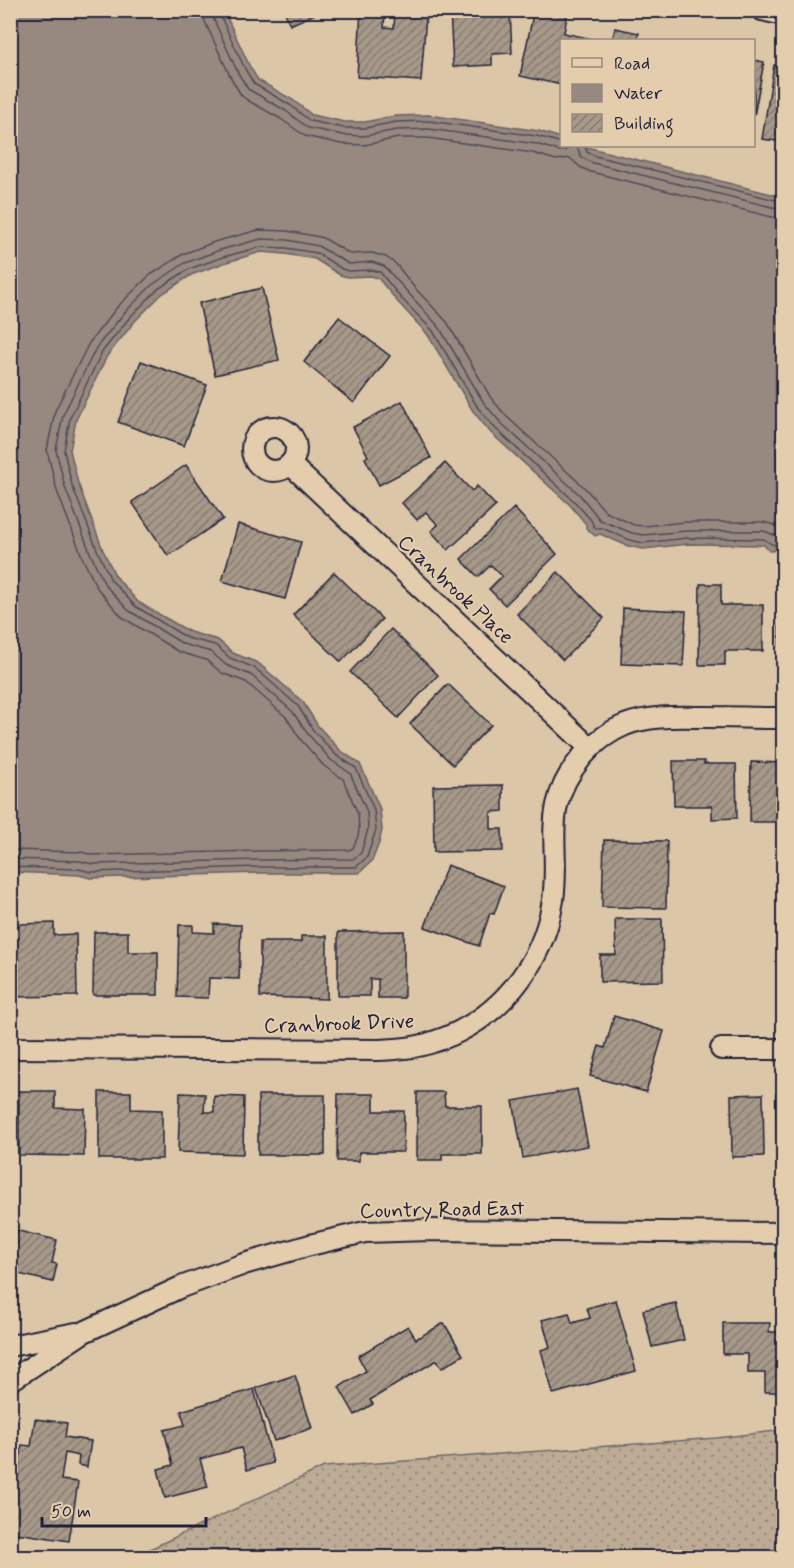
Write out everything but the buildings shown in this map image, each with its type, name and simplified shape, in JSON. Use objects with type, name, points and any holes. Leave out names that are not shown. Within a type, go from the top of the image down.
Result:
[{"type":"street","points":[[762,10],[783,15]]},
{"type":"street","name":"Cranbrook Place","points":[[290,464],[590,748]]},
{"type":"street","name":"Cranbrook Drive","points":[[10,1048],[380,1050],[416,1047],[452,1035],[480,1019],[508,994],[531,964],[539,948],[550,916],[553,898],[553,834],[557,802],[568,775],[590,748],[610,732],[638,721],[668,717],[783,718]]},
{"type":"street","points":[[721,1049],[783,1049]]},
{"type":"street","name":"Country Road East","points":[[84,1332],[181,1287],[244,1263],[365,1232],[429,1230],[783,1233]]},
{"type":"street","points":[[10,1346],[84,1332]]},
{"type":"street","points":[[10,1381],[84,1332]]},
{"type":"shaded area","points":[[783,1430],[783,1557],[133,1557],[324,1467],[717,1438]]},
{"type":"water","points":[[11,10],[224,11],[258,80],[293,100],[312,115],[345,122],[365,122],[395,116],[429,115],[539,131],[560,138],[560,147],[587,147],[783,197],[783,547],[780,547],[780,550],[769,551],[764,545],[688,544],[643,549],[628,546],[600,534],[595,536],[586,528],[586,524],[570,505],[491,433],[473,411],[428,335],[378,278],[348,277],[340,275],[315,259],[261,252],[191,275],[162,294],[135,321],[107,356],[76,420],[70,450],[78,483],[103,550],[116,577],[138,602],[190,632],[218,640],[233,653],[258,663],[303,702],[318,726],[340,750],[360,764],[380,809],[382,830],[379,843],[372,861],[359,873],[259,873],[90,878],[79,875],[11,872]]}]
